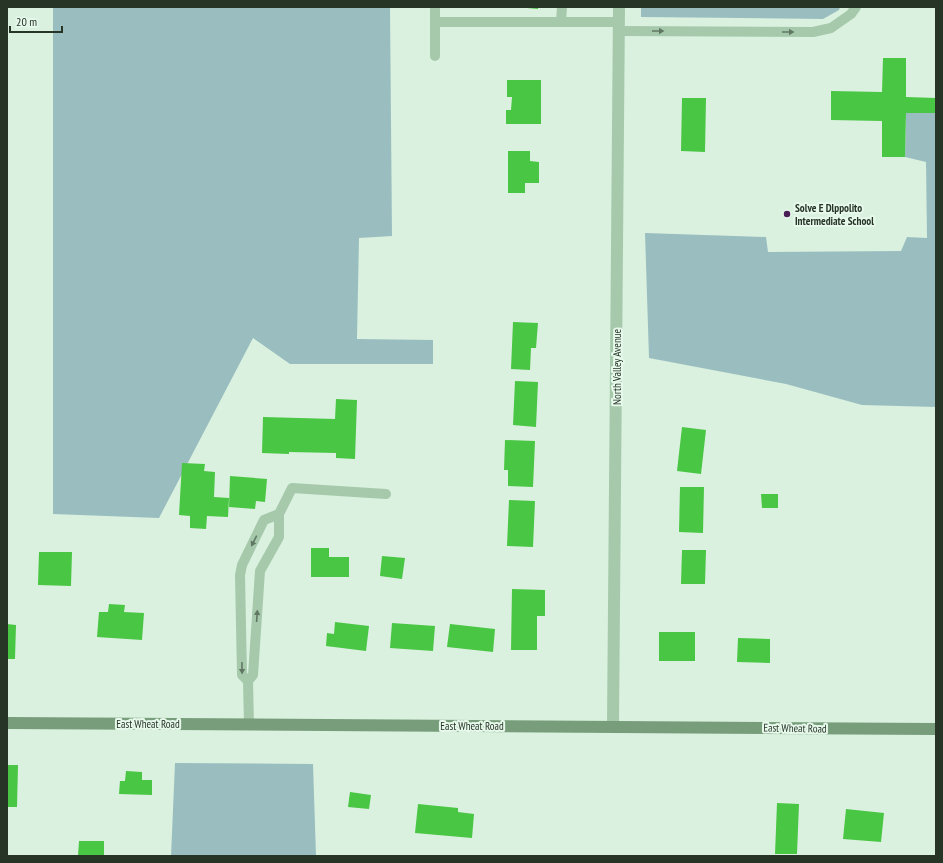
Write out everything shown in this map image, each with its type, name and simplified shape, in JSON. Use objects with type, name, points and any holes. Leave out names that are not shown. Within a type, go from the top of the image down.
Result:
[{"type":"street","name":"North Valley Avenue","points":[[613,726],[619,7]]},
{"type":"street","name":"East Wheat Road","points":[[7,723],[936,729]]},
{"type":"lane","points":[[435,56],[436,7]]},
{"type":"lane","points":[[561,22],[562,7]]},
{"type":"lane","points":[[436,22],[561,22],[619,26],[813,32],[831,28],[851,14],[856,7]]},
{"type":"lane","points":[[249,725],[248,681],[253,675],[260,571],[279,537],[279,514],[292,488],[386,494]]},
{"type":"lane","points":[[248,681],[242,675],[240,575],[242,564],[264,520],[279,514]]},
{"type":"shaded area","points":[[53,7],[390,7],[392,236],[359,238],[357,339],[433,340],[433,364],[290,364],[253,338],[159,518],[53,514]]},
{"type":"shaded area","points":[[641,7],[840,7],[839,10],[823,19],[641,17]]},
{"type":"shaded area","points":[[906,113],[936,113],[936,407],[862,405],[786,384],[649,358],[645,233],[766,237],[768,252],[901,251],[907,237],[927,238],[926,162],[905,157]]},
{"type":"shaded area","points":[[175,763],[313,764],[316,856],[171,856]]},
{"type":"building","points":[[538,7],[538,9],[527,8]]},
{"type":"building","points":[[883,58],[906,58],[906,97],[936,98],[936,113],[906,113],[905,157],[882,157],[882,121],[831,120],[831,91],[882,92]]},
{"type":"building","points":[[507,80],[541,80],[541,124],[506,124],[506,110],[511,110],[512,97],[507,97]]},
{"type":"building","points":[[682,98],[706,98],[705,152],[681,151]]},
{"type":"building","points":[[508,151],[530,151],[530,161],[539,162],[539,183],[525,183],[525,193],[508,193]]},
{"type":"building","points":[[513,322],[538,323],[536,348],[531,348],[530,370],[511,369]]},
{"type":"building","points":[[515,381],[538,382],[536,427],[513,425]]},
{"type":"building","points":[[336,399],[357,400],[355,459],[336,458],[336,453],[262,453],[263,417],[335,419]]},
{"type":"building","points":[[682,427],[706,430],[701,474],[677,471]]},
{"type":"building","points":[[505,440],[535,441],[533,487],[508,486],[508,470],[504,470]]},
{"type":"building","points":[[182,463],[205,464],[204,471],[215,472],[214,497],[229,498],[228,517],[207,516],[206,529],[190,528],[190,516],[179,515]]},
{"type":"building","points":[[230,476],[267,479],[265,502],[256,501],[255,509],[229,507]]},
{"type":"building","points":[[680,487],[704,487],[703,533],[679,532]]},
{"type":"building","points":[[761,494],[778,494],[778,508],[762,508]]},
{"type":"building","points":[[509,500],[535,501],[533,547],[507,546]]},
{"type":"building","points":[[311,548],[329,548],[329,557],[349,557],[349,577],[311,577]]},
{"type":"building","points":[[682,550],[706,550],[705,584],[681,584]]},
{"type":"building","points":[[39,552],[72,552],[71,586],[38,585]]},
{"type":"building","points":[[382,556],[405,558],[402,579],[380,576]]},
{"type":"building","points":[[512,589],[545,590],[545,616],[537,616],[537,650],[511,650]]},
{"type":"building","points":[[109,604],[125,605],[124,612],[144,613],[142,640],[97,637],[99,612],[108,612]]},
{"type":"building","points":[[335,622],[369,626],[366,651],[326,646],[327,633],[334,634]]},
{"type":"building","points":[[392,623],[435,626],[433,651],[390,648]]},
{"type":"building","points":[[7,624],[16,625],[15,659],[7,659]]},
{"type":"building","points":[[450,624],[495,629],[493,652],[447,647]]},
{"type":"building","points":[[659,632],[695,632],[695,661],[659,661]]},
{"type":"building","points":[[738,638],[770,639],[770,663],[737,662]]},
{"type":"building","points":[[7,765],[18,765],[17,807],[7,807]]},
{"type":"building","points":[[126,771],[142,772],[142,780],[152,780],[152,795],[119,794],[120,781],[125,781]]},
{"type":"building","points":[[350,792],[371,795],[369,809],[348,807]]},
{"type":"building","points":[[777,803],[799,804],[797,854],[775,854]]},
{"type":"building","points":[[418,804],[458,808],[458,812],[474,814],[472,838],[415,833]]},
{"type":"building","points":[[846,809],[884,813],[881,842],[843,839]]},
{"type":"building","points":[[79,841],[104,841],[104,856],[78,856]]},
{"type":"place","name":"Solve E Dlppolito Intermediate School","points":[[787,214]]}]
